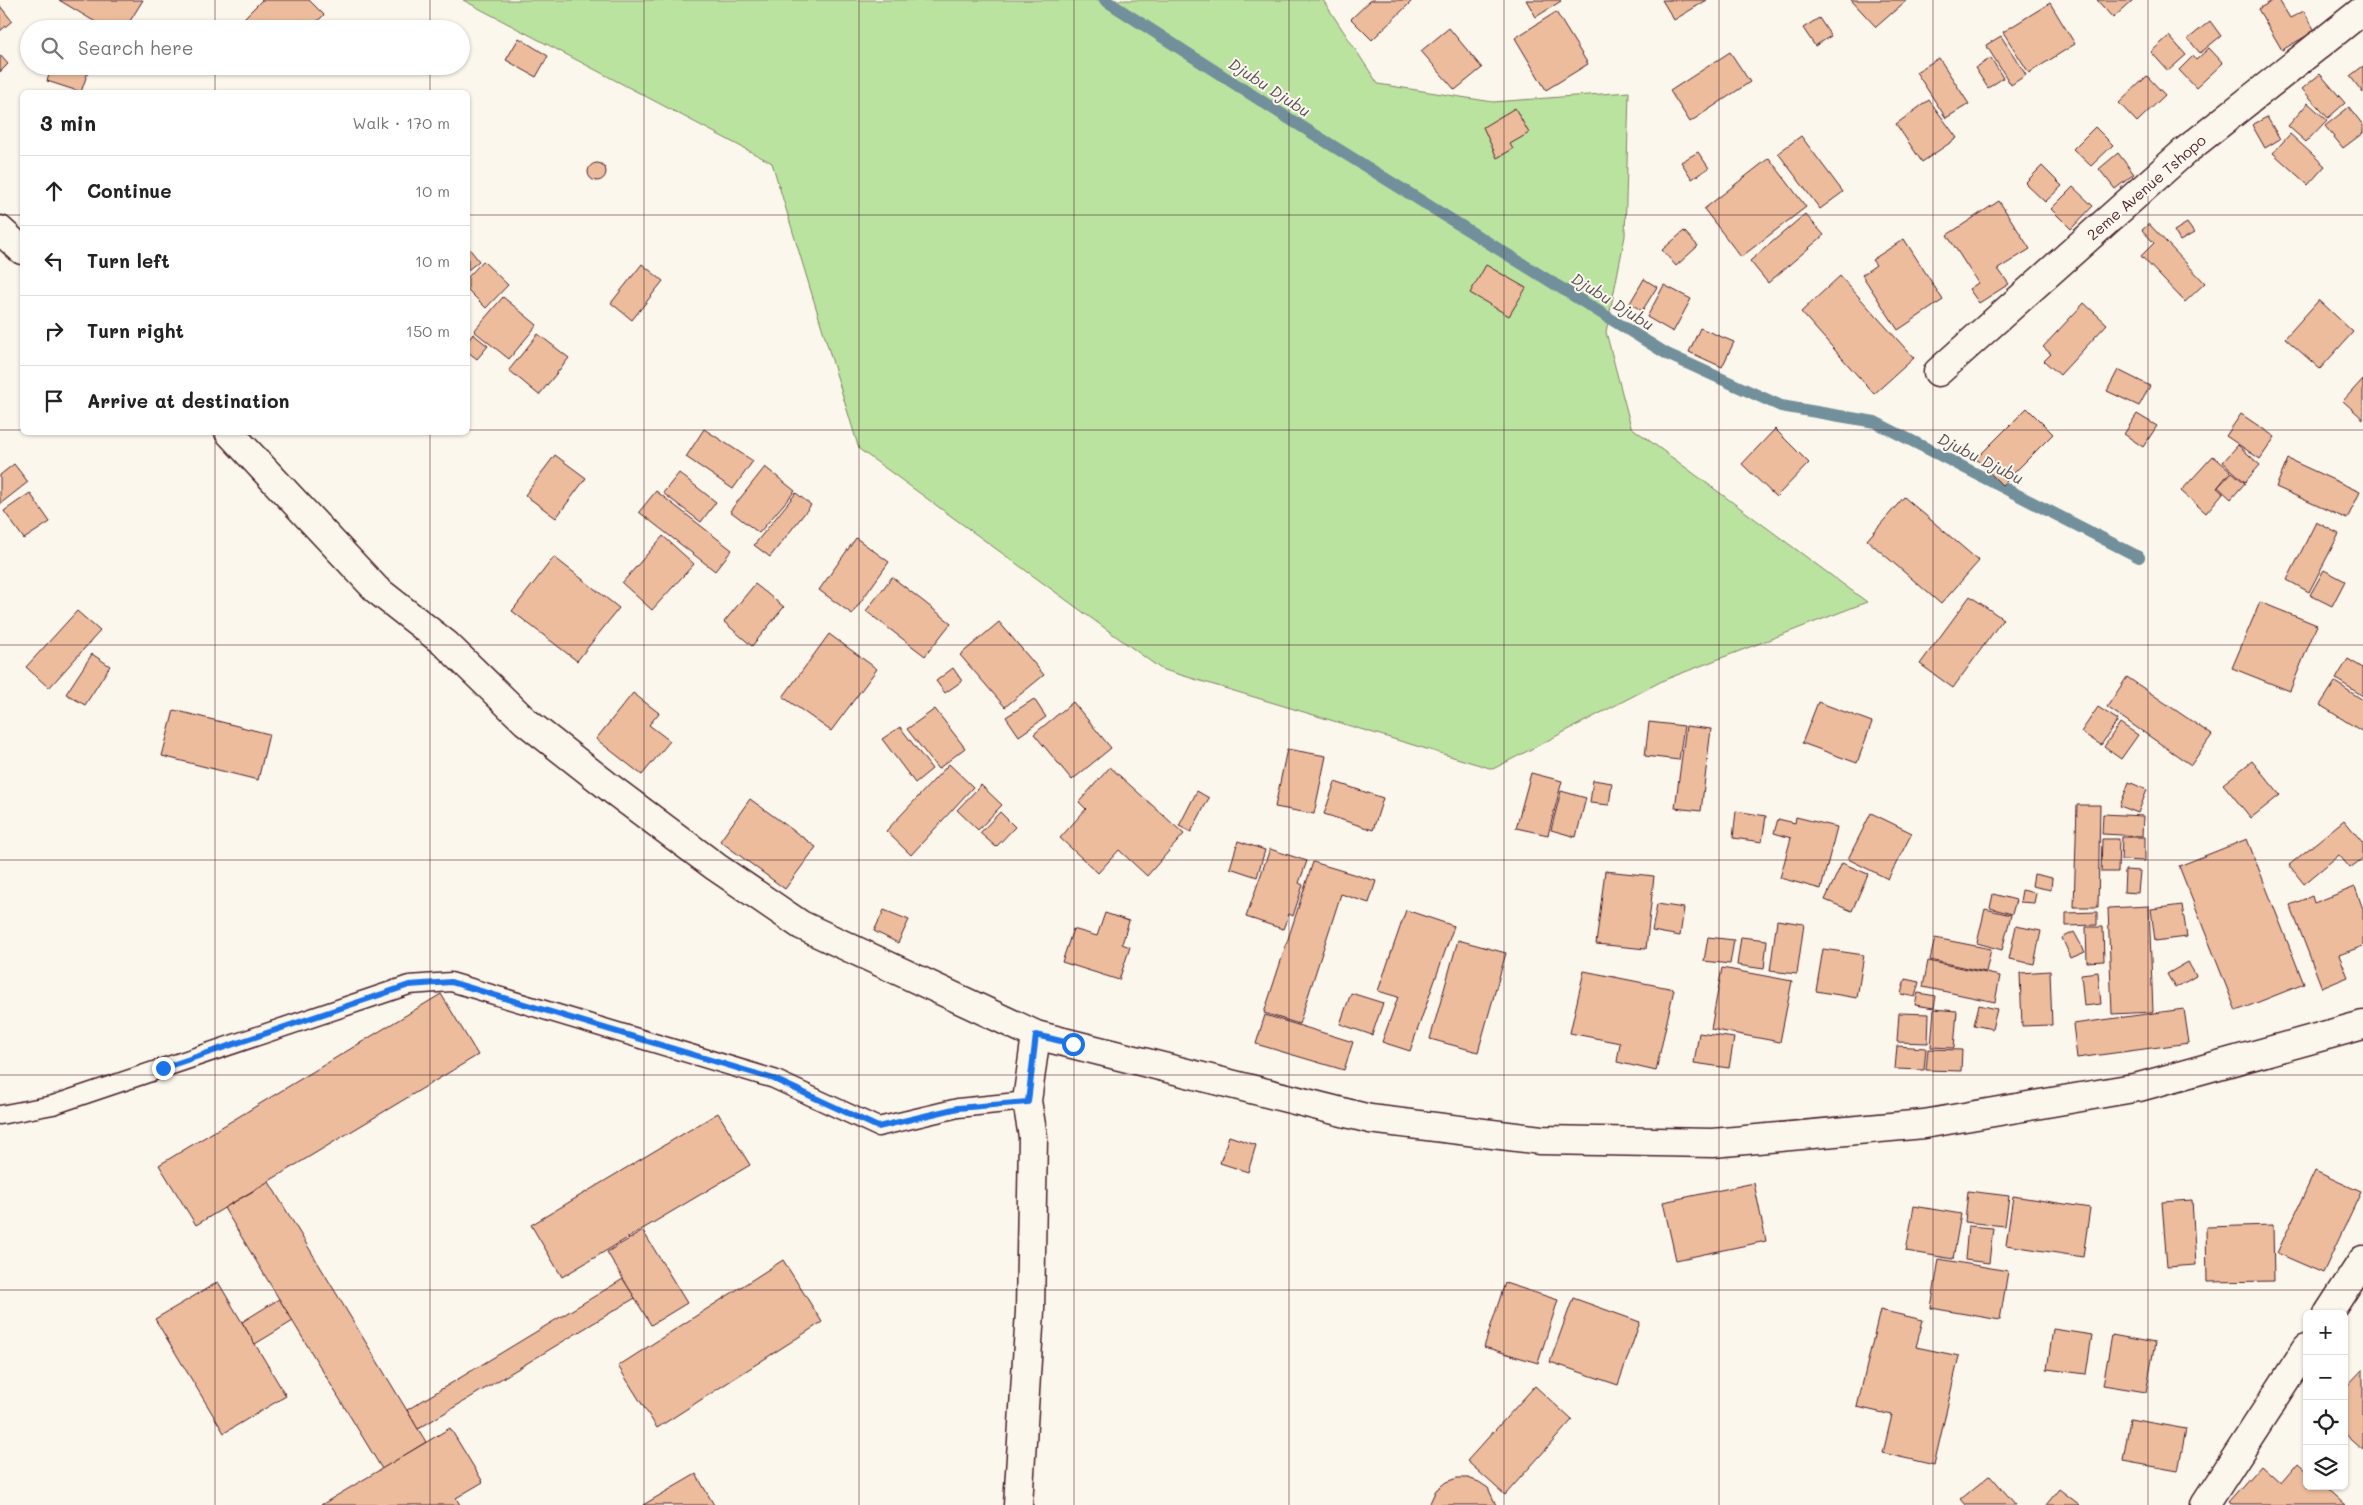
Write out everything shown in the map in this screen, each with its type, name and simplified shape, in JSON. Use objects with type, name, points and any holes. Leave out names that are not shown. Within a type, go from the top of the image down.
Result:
[{"type":"street","name":"2eme Avenue Tshopo","points":[[1938,372],[2184,152],[2363,10]]},
{"type":"street","points":[[0,230],[20,248]]},
{"type":"street","points":[[232,435],[377,590],[447,645],[525,721],[620,796],[801,925],[1036,1035],[1370,1119],[1541,1140],[1713,1143],[1924,1124],[2114,1092],[2148,1085],[2363,1025]]},
{"type":"street","points":[[1018,1505],[1030,1302],[1033,1137],[1028,1102],[1036,1035]]},
{"type":"street","points":[[2331,1310],[2363,1260]]},
{"type":"street","points":[[2207,1504],[2303,1354]]},
{"type":"lane","points":[[0,1115],[53,1105],[409,985],[451,982],[774,1079],[878,1127],[958,1108],[1028,1102]]},
{"type":"green space","points":[[463,0],[1323,0],[1378,84],[1493,102],[1629,92],[1625,236],[1606,332],[1631,427],[1867,602],[1664,680],[1493,769],[1161,669],[859,449],[772,163]]},
{"type":"building","points":[[59,0],[143,0],[131,20],[92,20]]},
{"type":"building","points":[[262,0],[309,0],[324,15],[319,20],[242,20]]},
{"type":"building","points":[[1371,0],[1409,0],[1411,2],[1372,40],[1351,19]]},
{"type":"building","points":[[1526,0],[1560,0],[1561,1],[1536,17]]},
{"type":"building","points":[[1662,0],[1707,0],[1674,20]]},
{"type":"building","points":[[1851,0],[1907,0],[1876,27]]},
{"type":"building","points":[[2097,0],[2133,0],[2113,18]]},
{"type":"building","points":[[2274,0],[2279,0],[2290,18],[2304,11],[2315,31],[2282,50],[2258,9]]},
{"type":"building","points":[[2050,3],[2075,44],[2029,73],[2003,32]]},
{"type":"building","points":[[0,6],[12,21],[0,31]]},
{"type":"building","points":[[1556,12],[1588,64],[1546,90],[1515,38]]},
{"type":"building","points":[[1819,18],[1831,36],[1815,46],[1803,28]]},
{"type":"building","points":[[2210,21],[2221,36],[2200,53],[2188,39]]},
{"type":"building","points":[[1449,28],[1482,68],[1455,90],[1421,51]]},
{"type":"building","points":[[2001,36],[2026,75],[2011,85],[1986,45]]},
{"type":"building","points":[[2169,36],[2186,55],[2168,71],[2151,52]]},
{"type":"building","points":[[519,38],[548,56],[536,77],[506,60]]},
{"type":"building","points":[[2209,48],[2223,63],[2196,88],[2179,70],[2193,56],[2196,60]]},
{"type":"building","points":[[1730,52],[1750,82],[1690,122],[1670,91]]},
{"type":"building","points":[[0,55],[8,64],[0,72]]},
{"type":"building","points":[[1939,58],[1969,104],[1946,118],[1916,72]]},
{"type":"building","points":[[1991,58],[2003,78],[1988,88],[1975,68]]},
{"type":"building","points":[[2363,66],[2363,93],[2350,76]]},
{"type":"building","points":[[2320,74],[2345,103],[2328,118],[2302,89]]},
{"type":"building","points":[[49,75],[87,75],[82,90],[75,90],[47,81]]},
{"type":"building","points":[[2147,76],[2165,95],[2137,122],[2119,103]]},
{"type":"building","points":[[1929,100],[1957,138],[1922,162],[1896,124]]},
{"type":"building","points":[[2308,103],[2327,120],[2306,142],[2288,126]]},
{"type":"building","points":[[2349,107],[2363,125],[2363,133],[2343,148],[2325,126]]},
{"type":"building","points":[[1515,108],[1529,133],[1510,144],[1513,149],[1497,158],[1483,127]]},
{"type":"building","points":[[2267,117],[2280,139],[2265,148],[2252,125]]},
{"type":"building","points":[[2095,127],[2113,145],[2091,166],[2073,149]]},
{"type":"building","points":[[2290,134],[2325,166],[2308,185],[2273,153]]},
{"type":"building","points":[[1801,136],[1843,192],[1820,209],[1778,153]]},
{"type":"building","points":[[1698,152],[1709,168],[1692,179],[1681,162]]},
{"type":"building","points":[[2118,153],[2134,174],[2115,189],[2099,169]]},
{"type":"building","points":[[1769,158],[1806,207],[1741,257],[1704,209]]},
{"type":"building","points":[[597,163],[603,166],[606,172],[603,178],[597,181],[591,178],[588,172],[591,166]]},
{"type":"building","points":[[2042,166],[2062,186],[2045,202],[2025,183]]},
{"type":"building","points":[[2073,187],[2093,206],[2071,229],[2051,209]]},
{"type":"building","points":[[1999,201],[2030,249],[1998,269],[2009,284],[1979,303],[1969,289],[1978,283],[1947,235]]},
{"type":"building","points":[[1805,214],[1824,235],[1768,283],[1750,261]]},
{"type":"building","points":[[2187,223],[2194,233],[2180,241],[2174,231]]},
{"type":"building","points":[[2149,224],[2205,283],[2185,302],[2141,256],[2154,243],[2142,230]]},
{"type":"building","points":[[1684,231],[1698,246],[1676,266],[1662,250]]},
{"type":"building","points":[[1904,239],[1943,300],[1898,330],[1862,275],[1876,265],[1872,260]]},
{"type":"building","points":[[470,250],[479,261],[470,268]]},
{"type":"building","points":[[483,261],[508,285],[486,308],[470,292],[470,275]]},
{"type":"building","points":[[642,264],[663,281],[632,320],[611,303]]},
{"type":"building","points":[[1486,265],[1526,288],[1509,316],[1470,293]]},
{"type":"building","points":[[1840,276],[1914,358],[1874,394],[1801,312]]},
{"type":"building","points":[[1644,279],[1657,287],[1642,311],[1630,303]]},
{"type":"building","points":[[1664,285],[1691,299],[1673,332],[1647,317]]},
{"type":"building","points":[[503,297],[537,325],[509,359],[474,331]]},
{"type":"building","points":[[2319,300],[2353,332],[2320,369],[2285,338]]},
{"type":"building","points":[[2084,303],[2107,324],[2060,375],[2044,361],[2051,354],[2043,347]]},
{"type":"building","points":[[1700,328],[1734,342],[1722,367],[1689,352]]},
{"type":"building","points":[[473,334],[488,346],[477,359],[470,354],[470,338]]},
{"type":"building","points":[[538,334],[569,358],[539,395],[509,370]]},
{"type":"building","points":[[2118,370],[2150,386],[2139,406],[2107,391]]},
{"type":"building","points":[[2363,379],[2363,419],[2343,401]]},
{"type":"building","points":[[2027,408],[2053,434],[2002,485],[1976,459]]},
{"type":"building","points":[[2137,414],[2157,426],[2143,447],[2124,434]]},
{"type":"building","points":[[2241,414],[2275,437],[2260,459],[2226,436]]},
{"type":"building","points":[[704,429],[753,461],[733,489],[686,457]]},
{"type":"building","points":[[1775,429],[1809,463],[1776,497],[1742,464]]},
{"type":"building","points":[[2238,445],[2260,465],[2245,482],[2223,462]]},
{"type":"building","points":[[555,455],[586,478],[556,518],[525,495]]},
{"type":"building","points":[[2213,456],[2231,471],[2217,488],[2223,493],[2206,513],[2181,491]]},
{"type":"building","points":[[2288,459],[2360,492],[2347,519],[2276,487]]},
{"type":"building","points":[[14,464],[28,482],[0,504],[0,475]]},
{"type":"building","points":[[765,467],[795,491],[759,533],[730,511]]},
{"type":"building","points":[[2232,472],[2245,483],[2231,499],[2218,487]]},
{"type":"building","points":[[679,473],[716,502],[701,522],[663,493]]},
{"type":"building","points":[[656,491],[732,550],[715,571],[639,512]]},
{"type":"building","points":[[30,493],[50,522],[24,539],[4,511]]},
{"type":"building","points":[[796,493],[811,505],[770,557],[754,545]]},
{"type":"building","points":[[1904,497],[1979,561],[1941,604],[1867,540]]},
{"type":"building","points":[[2316,522],[2339,534],[2309,592],[2287,580]]},
{"type":"building","points":[[663,536],[694,564],[652,610],[622,583]]},
{"type":"building","points":[[856,538],[889,562],[852,614],[819,590]]},
{"type":"building","points":[[554,557],[619,608],[577,661],[512,611]]},
{"type":"building","points":[[2324,570],[2345,581],[2332,606],[2310,595]]},
{"type":"building","points":[[892,577],[951,623],[925,656],[866,611]]},
{"type":"building","points":[[755,584],[784,607],[752,646],[724,622]]},
{"type":"building","points":[[1970,596],[2003,619],[1953,688],[1920,664]]},
{"type":"building","points":[[2260,602],[2317,625],[2290,691],[2232,668]]},
{"type":"building","points":[[77,611],[100,631],[49,688],[26,667]]},
{"type":"building","points":[[999,622],[1044,675],[1005,707],[960,655]]},
{"type":"building","points":[[829,634],[877,669],[831,731],[783,697]]},
{"type":"building","points":[[92,654],[110,666],[85,705],[66,694]]},
{"type":"building","points":[[2348,659],[2363,668],[2363,696],[2336,679]]},
{"type":"building","points":[[953,668],[962,681],[945,693],[936,681]]},
{"type":"building","points":[[2127,677],[2212,735],[2191,765],[2107,707]]},
{"type":"building","points":[[2335,682],[2363,700],[2363,732],[2320,705]]},
{"type":"building","points":[[633,693],[659,713],[649,725],[670,741],[642,775],[596,739]]},
{"type":"building","points":[[1034,699],[1046,717],[1019,736],[1006,717]]},
{"type":"building","points":[[1073,702],[1111,748],[1072,780],[1034,734]]},
{"type":"building","points":[[1818,702],[1872,722],[1857,763],[1802,743]]},
{"type":"building","points":[[2098,707],[2118,720],[2101,745],[2081,732]]},
{"type":"building","points":[[935,709],[965,748],[938,769],[907,729]]},
{"type":"building","points":[[174,710],[269,734],[258,780],[162,756]]},
{"type":"building","points":[[1649,722],[1684,726],[1679,760],[1645,756]]},
{"type":"building","points":[[2120,723],[2138,735],[2121,759],[2104,747]]},
{"type":"building","points":[[1686,726],[1711,729],[1701,811],[1675,808]]},
{"type":"building","points":[[900,727],[932,769],[915,783],[882,739]]},
{"type":"building","points":[[1287,749],[1326,756],[1314,814],[1275,807]]},
{"type":"building","points":[[2252,761],[2280,795],[2251,818],[2223,784]]},
{"type":"building","points":[[949,764],[973,787],[911,855],[886,831]]},
{"type":"building","points":[[1110,767],[1184,834],[1147,876],[1119,850],[1098,873],[1060,838],[1086,809],[1079,802]]},
{"type":"building","points":[[1531,773],[1562,781],[1548,835],[1516,828]]},
{"type":"building","points":[[1593,780],[1612,783],[1609,805],[1590,803]]},
{"type":"building","points":[[1335,782],[1383,798],[1373,830],[1324,814]]},
{"type":"building","points":[[2129,782],[2147,790],[2138,813],[2120,806]]},
{"type":"building","points":[[981,785],[1002,805],[978,830],[957,810]]},
{"type":"building","points":[[1197,791],[1209,798],[1191,832],[1179,826]]},
{"type":"building","points":[[1561,791],[1586,798],[1576,837],[1551,830]]},
{"type":"building","points":[[750,799],[816,847],[785,889],[720,841]]},
{"type":"building","points":[[2077,805],[2100,805],[2098,907],[2074,907]]},
{"type":"building","points":[[1736,811],[1766,816],[1762,842],[1733,838]]},
{"type":"building","points":[[1000,812],[1015,827],[996,847],[980,833]]},
{"type":"building","points":[[1871,813],[1912,833],[1888,879],[1848,859]]},
{"type":"building","points":[[2103,814],[2143,816],[2142,836],[2102,834]]},
{"type":"building","points":[[1796,817],[1837,827],[1821,889],[1780,878],[1791,838],[1774,833],[1778,819],[1795,823]]},
{"type":"building","points":[[2344,820],[2363,843],[2363,858],[2350,868],[2339,855],[2304,884],[2289,865]]},
{"type":"building","points":[[2122,837],[2145,837],[2145,861],[2121,860]]},
{"type":"building","points":[[2102,839],[2119,839],[2118,872],[2101,872]]},
{"type":"building","points":[[2247,839],[2304,984],[2236,1011],[2179,866]]},
{"type":"building","points":[[1238,841],[1265,850],[1257,877],[1230,868]]},
{"type":"building","points":[[1270,849],[1307,861],[1299,883],[1303,885],[1293,916],[1289,914],[1283,929],[1246,917]]},
{"type":"building","points":[[1313,862],[1376,881],[1369,903],[1341,894],[1299,1024],[1264,1013]]},
{"type":"building","points":[[1842,863],[1868,874],[1852,911],[1825,900]]},
{"type":"building","points":[[2125,870],[2140,871],[2138,893],[2124,892]]},
{"type":"building","points":[[1605,871],[1654,876],[1646,949],[1596,944]]},
{"type":"building","points":[[2034,874],[2052,878],[2051,890],[2032,886]]},
{"type":"building","points":[[2355,887],[2363,909],[2363,946],[2339,955],[2348,977],[2322,988],[2290,905],[2312,896],[2314,903]]},
{"type":"building","points":[[2022,890],[2036,893],[2034,903],[2020,902]]},
{"type":"building","points":[[1993,894],[2016,900],[2012,914],[1990,908]]},
{"type":"building","points":[[1657,904],[1684,908],[1680,936],[1652,931]]},
{"type":"building","points":[[2182,905],[2187,937],[2155,941],[2151,909]]},
{"type":"building","points":[[2149,906],[2153,1012],[2112,1014],[2108,908]]},
{"type":"building","points":[[1985,909],[2011,915],[2002,950],[1977,943]]},
{"type":"building","points":[[884,910],[909,920],[898,943],[874,931]]},
{"type":"building","points":[[1406,910],[1454,926],[1410,1051],[1382,1042],[1398,997],[1378,991]]},
{"type":"building","points":[[2097,912],[2097,925],[2066,926],[2066,913]]},
{"type":"building","points":[[1105,913],[1129,921],[1122,944],[1130,947],[1119,980],[1062,962],[1073,929],[1097,936]]},
{"type":"building","points":[[1777,920],[1804,924],[1797,974],[1770,971]]},
{"type":"building","points":[[2016,926],[2041,931],[2034,964],[2009,959]]},
{"type":"building","points":[[2086,927],[2103,927],[2104,961],[2087,962]]},
{"type":"building","points":[[2074,932],[2085,952],[2071,958],[2062,938]]},
{"type":"building","points":[[1708,937],[1734,940],[1730,964],[1704,961]]},
{"type":"building","points":[[1741,937],[1767,940],[1764,969],[1737,965]]},
{"type":"building","points":[[1935,938],[1991,949],[1986,972],[1930,960]]},
{"type":"building","points":[[1458,940],[1506,953],[1478,1052],[1430,1039]]},
{"type":"building","points":[[1823,949],[1864,955],[1857,998],[1816,991]]},
{"type":"building","points":[[1928,961],[2000,976],[1995,1002],[1923,987]]},
{"type":"building","points":[[2188,962],[2196,976],[2175,988],[2167,974]]},
{"type":"building","points":[[1722,968],[1792,981],[1780,1042],[1711,1029]]},
{"type":"building","points":[[1584,971],[1674,989],[1656,1071],[1617,1062],[1620,1043],[1570,1033]]},
{"type":"building","points":[[2050,971],[2052,1025],[2022,1026],[2020,973]]},
{"type":"building","points":[[2098,972],[2101,1004],[2084,1006],[2081,974]]},
{"type":"building","points":[[1905,979],[1919,982],[1915,997],[1901,994]]},
{"type":"building","points":[[1351,993],[1383,1003],[1372,1035],[1340,1024]]},
{"type":"building","points":[[1918,993],[1936,996],[1934,1008],[1915,1005]]},
{"type":"building","points":[[441,994],[478,1055],[196,1225],[159,1165]]},
{"type":"building","points":[[1979,1005],[1997,1009],[1992,1029],[1974,1025]]},
{"type":"building","points":[[1934,1009],[1957,1011],[1954,1048],[1931,1047]]},
{"type":"building","points":[[2184,1009],[2189,1043],[2077,1058],[2073,1024]]},
{"type":"building","points":[[1899,1013],[1929,1014],[1928,1043],[1897,1042]]},
{"type":"building","points":[[1265,1015],[1353,1042],[1344,1070],[1256,1044]]},
{"type":"building","points":[[1699,1033],[1734,1038],[1729,1068],[1694,1063]]},
{"type":"building","points":[[1897,1046],[1926,1048],[1924,1070],[1895,1069]]},
{"type":"building","points":[[1928,1049],[1962,1050],[1961,1071],[1926,1070]]},
{"type":"building","points":[[718,1113],[750,1165],[562,1277],[531,1225]]},
{"type":"building","points":[[1229,1136],[1256,1145],[1248,1172],[1220,1163]]},
{"type":"building","points":[[2315,1171],[2361,1192],[2323,1273],[2277,1253]]},
{"type":"building","points":[[269,1182],[426,1442],[382,1469],[224,1208]]},
{"type":"building","points":[[1754,1183],[1766,1241],[1676,1260],[1663,1202]]},
{"type":"building","points":[[1968,1191],[2009,1196],[2005,1226],[1965,1222]]},
{"type":"building","points":[[2013,1196],[2090,1208],[2083,1257],[2006,1245]]},
{"type":"building","points":[[2192,1200],[2196,1265],[2167,1267],[2162,1202]]},
{"type":"building","points":[[1914,1206],[1961,1214],[1953,1259],[1906,1251]]},
{"type":"building","points":[[2273,1225],[2274,1281],[2207,1282],[2206,1227]]},
{"type":"building","points":[[1968,1226],[1993,1228],[1989,1263],[1965,1260]]},
{"type":"building","points":[[643,1231],[687,1303],[651,1325],[607,1252]]},
{"type":"building","points":[[1939,1259],[2008,1271],[2000,1320],[1931,1308]]},
{"type":"building","points":[[783,1260],[822,1322],[657,1428],[618,1366]]},
{"type":"building","points":[[623,1279],[635,1298],[418,1429],[407,1410]]},
{"type":"building","points":[[218,1282],[286,1396],[224,1433],[155,1319]]},
{"type":"building","points":[[1505,1283],[1558,1300],[1538,1363],[1484,1347]]},
{"type":"building","points":[[1573,1298],[1640,1322],[1618,1385],[1550,1362]]},
{"type":"building","points":[[279,1299],[293,1321],[255,1344],[242,1322]]},
{"type":"building","points":[[1880,1310],[1923,1320],[1916,1347],[1959,1356],[1934,1465],[1883,1453],[1892,1415],[1857,1407]]},
{"type":"building","points":[[2053,1329],[2092,1335],[2086,1374],[2047,1369]]},
{"type":"building","points":[[2112,1335],[2155,1343],[2146,1392],[2103,1385]]},
{"type":"building","points":[[2363,1369],[2363,1449],[2348,1436],[2348,1385]]},
{"type":"building","points":[[1535,1386],[1572,1420],[1505,1495],[1467,1461]]},
{"type":"building","points":[[2130,1419],[2186,1429],[2178,1471],[2123,1461]]},
{"type":"building","points":[[450,1428],[483,1482],[456,1498],[460,1505],[321,1505]]},
{"type":"building","points":[[2298,1463],[2303,1467],[2303,1490],[2328,1490],[2345,1505],[2232,1505],[2228,1502],[2261,1465],[2281,1483]]},
{"type":"building","points":[[696,1474],[714,1505],[643,1505]]},
{"type":"building","points":[[1990,1475],[2016,1505],[1966,1505],[1961,1499]]},
{"type":"building","points":[[1457,1478],[1468,1478],[1488,1488],[1496,1505],[1429,1505],[1436,1490],[1446,1482]]},
{"type":"building","points":[[2059,1489],[2080,1505],[2046,1505]]},
{"type":"waterway","name":"Djubu Djubu","points":[[1105,0],[1280,113],[1667,354],[1781,406],[1875,422],[2139,557]]},
{"type":"route","points":[[163,1068],[409,985],[451,982],[774,1079],[878,1127],[958,1108],[1028,1102],[1036,1035],[1073,1044]]}]
